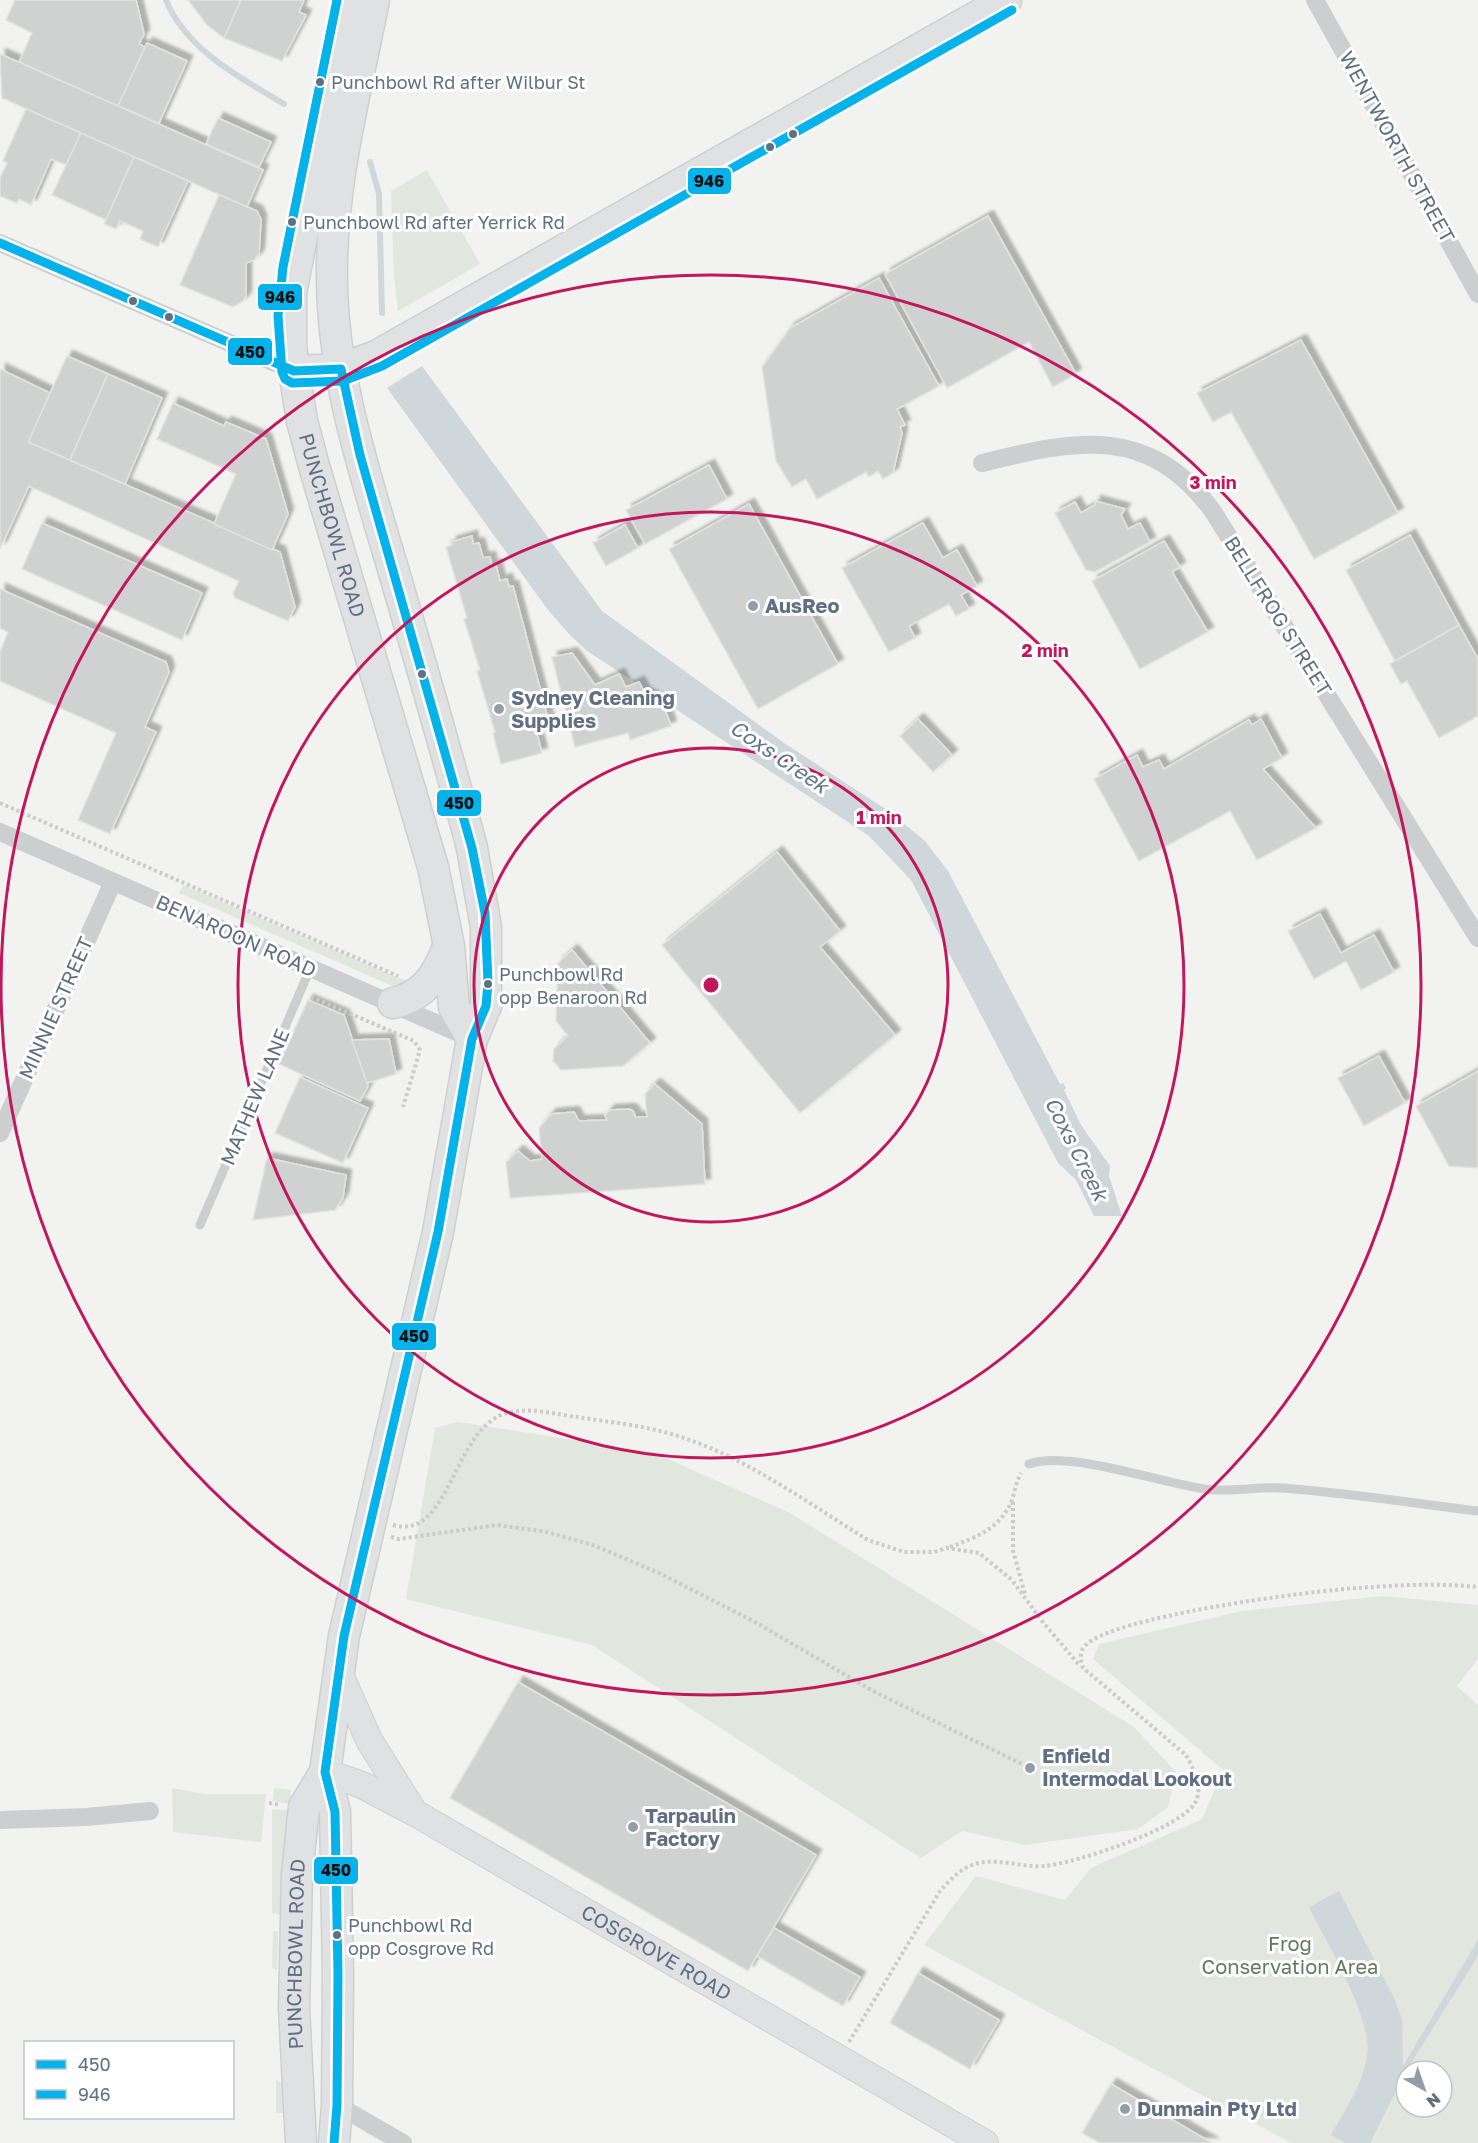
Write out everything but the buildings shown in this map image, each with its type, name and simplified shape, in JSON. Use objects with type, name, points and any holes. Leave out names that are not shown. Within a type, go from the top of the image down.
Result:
[{"type":"main road","name":"PUNCHBOWL ROAD","points":[[349,0],[295,268],[290,316],[294,371],[302,421],[314,466],[433,867],[449,946],[454,1007],[472,1039]]},
{"type":"main road","name":"PUNCHBOWL ROAD","points":[[334,2143],[337,2105],[335,1812],[325,1772],[338,1669],[357,1573],[438,1232],[472,1039],[486,1005],[488,983],[486,927],[479,876],[447,755],[360,455],[340,369],[333,318],[332,280],[336,206],[374,0]]},
{"type":"main road","points":[[294,371],[340,369],[376,356],[1006,0]]},
{"type":"main road","points":[[393,1003],[408,1000],[427,987],[435,977],[449,946]]},
{"type":"main road","points":[[338,1669],[369,1740],[399,1791],[416,1813]]},
{"type":"main road","name":"PUNCHBOWL ROAD","points":[[301,2143],[294,2008],[297,1874],[304,1807],[325,1772]]},
{"type":"main road","name":"COSGROVE ROAD","points":[[325,1772],[362,1785],[416,1813],[985,2143]]},
{"type":"street","name":"WENTWORTH STREET","points":[[1315,0],[1478,294]]},
{"type":"street","points":[[0,243],[294,371]]},
{"type":"street","name":"BELLFROG STREET","points":[[982,463],[1042,448],[1094,445],[1134,451],[1156,459],[1179,472],[1198,490],[1478,938]]},
{"type":"street","name":"BENAROON ROAD","points":[[0,832],[472,1039]]},
{"type":"street","name":"MINNIE STREET","points":[[0,1133],[113,882]]},
{"type":"street","points":[[0,1820],[86,1817],[150,1811]]},
{"type":"street","points":[[337,2105],[403,2143]]},
{"type":"lane","name":"MATHEW LANE","points":[[200,1225],[310,969]]},
{"type":"lane","points":[[1029,1464],[1061,1461],[1114,1469],[1208,1490],[1265,1488],[1303,1490],[1478,1511]]},
{"type":"path","points":[[0,803],[387,972],[405,976]]},
{"type":"path","points":[[308,996],[414,1041],[420,1050],[403,1107]]},
{"type":"path","points":[[368,1525],[401,1528],[427,1517],[443,1500],[465,1450],[481,1429],[505,1414],[537,1411],[672,1434],[745,1466],[868,1540],[887,1549],[921,1553],[947,1548],[987,1532],[998,1522],[1013,1497],[1019,1477],[1029,1464]]},
{"type":"path","points":[[1013,1497],[1013,1551],[1027,1598]]},
{"type":"path","points":[[368,1525],[399,1539],[497,1525],[547,1532],[592,1545],[659,1573],[746,1617],[895,1702],[1030,1768]]},
{"type":"path","points":[[839,2058],[940,1891],[956,1874],[973,1864],[1001,1862],[1043,1866],[1077,1860],[1160,1828],[1186,1813],[1196,1802],[1199,1791],[1194,1771],[1186,1755],[1083,1668],[1012,1580],[979,1553],[947,1548]]},
{"type":"path","points":[[1083,1668],[1080,1658],[1082,1649],[1089,1641],[1105,1632],[1177,1612],[1356,1588],[1451,1584],[1478,1587]]},
{"type":"green space","points":[[427,170],[480,264],[398,311],[394,276],[391,191]]},
{"type":"green space","points":[[183,885],[399,978],[415,982],[397,988],[179,893]]},
{"type":"green space","points":[[458,1422],[652,1452],[790,1513],[1134,1727],[1176,1772],[1168,1807],[1138,1829],[1025,1845],[962,1831],[921,1858],[592,1645],[406,1599],[435,1428]]},
{"type":"green space","name":"Frog Conservation Area","points":[[1383,1596],[1478,1605],[1478,1659],[1457,1686],[1478,1705],[1478,2143],[1291,2143],[924,1945],[976,1876],[1065,1900],[1091,1868],[1202,1819],[1223,1770],[1093,1659],[1099,1644],[1242,1611]]},
{"type":"green space","points":[[172,1788],[204,1794],[266,1794],[261,1842],[173,1832]]},
{"type":"green space","points":[[274,1788],[291,1790],[290,1804],[273,1801]]},
{"type":"green space","points":[[272,1809],[287,1810],[280,1915],[272,1913]]},
{"type":"green space","points":[[273,1930],[278,1932],[277,1970],[272,1968]]},
{"type":"green space","points":[[276,2080],[283,2084],[286,2110],[284,2113],[276,2113]]},
{"type":"water","points":[[422,366],[602,611],[784,743],[890,812],[925,841],[948,871],[1060,1084],[1063,1083],[1066,1088],[1064,1090],[1081,1125],[1110,1166],[1109,1176],[1122,1216],[1094,1216],[1076,1180],[1058,1163],[911,880],[869,836],[587,651],[548,610],[387,388]]},
{"type":"water","points":[[1339,1891],[1395,2000],[1402,2019],[1403,2059],[1394,2059],[1394,2095],[1370,2143],[1345,2143],[1331,2135],[1358,2087],[1367,2056],[1367,2040],[1356,2001],[1309,1907]]},
{"type":"water","points":[[1478,1940],[1478,1956],[1414,2059],[1407,2059]]},
{"type":"waterway","name":"Coxs Creek","points":[[166,0],[175,18],[201,48],[233,73],[284,104]]},
{"type":"waterway","name":"Coxs Creek","points":[[370,162],[379,194],[382,313]]},
{"type":"transit line","name":"946","points":[[337,0],[283,267],[278,316],[282,372],[285,379],[292,383],[343,381],[382,366],[1012,10]]},
{"type":"transit line","name":"450","points":[[0,243],[294,371],[341,369],[360,455],[472,848],[485,913],[488,983],[486,1006],[472,1039],[438,1232],[344,1636],[325,1772],[335,1812],[338,1974],[337,2105],[334,2143]]},
{"type":"place","name":"Punchbowl Rd after Wilbur St","points":[[320,82]]},
{"type":"place","name":"Punchbowl Rd after Yerrick Rd","points":[[292,222]]},
{"type":"place","name":"AusReo","points":[[753,606]]},
{"type":"place","name":"Sydney Cleaning Supplies","points":[[499,709]]},
{"type":"place","name":"Punchbowl Rd opp Benaroon Rd","points":[[488,984]]},
{"type":"place","name":"Enfield Intermodal Lookout","points":[[1030,1768]]},
{"type":"place","name":"Tarpaulin Factory","points":[[633,1827]]},
{"type":"place","name":"Punchbowl Rd opp Cosgrove Rd","points":[[337,1935]]},
{"type":"place","name":"Dunmain Pty Ltd","points":[[1125,2109]]}]
